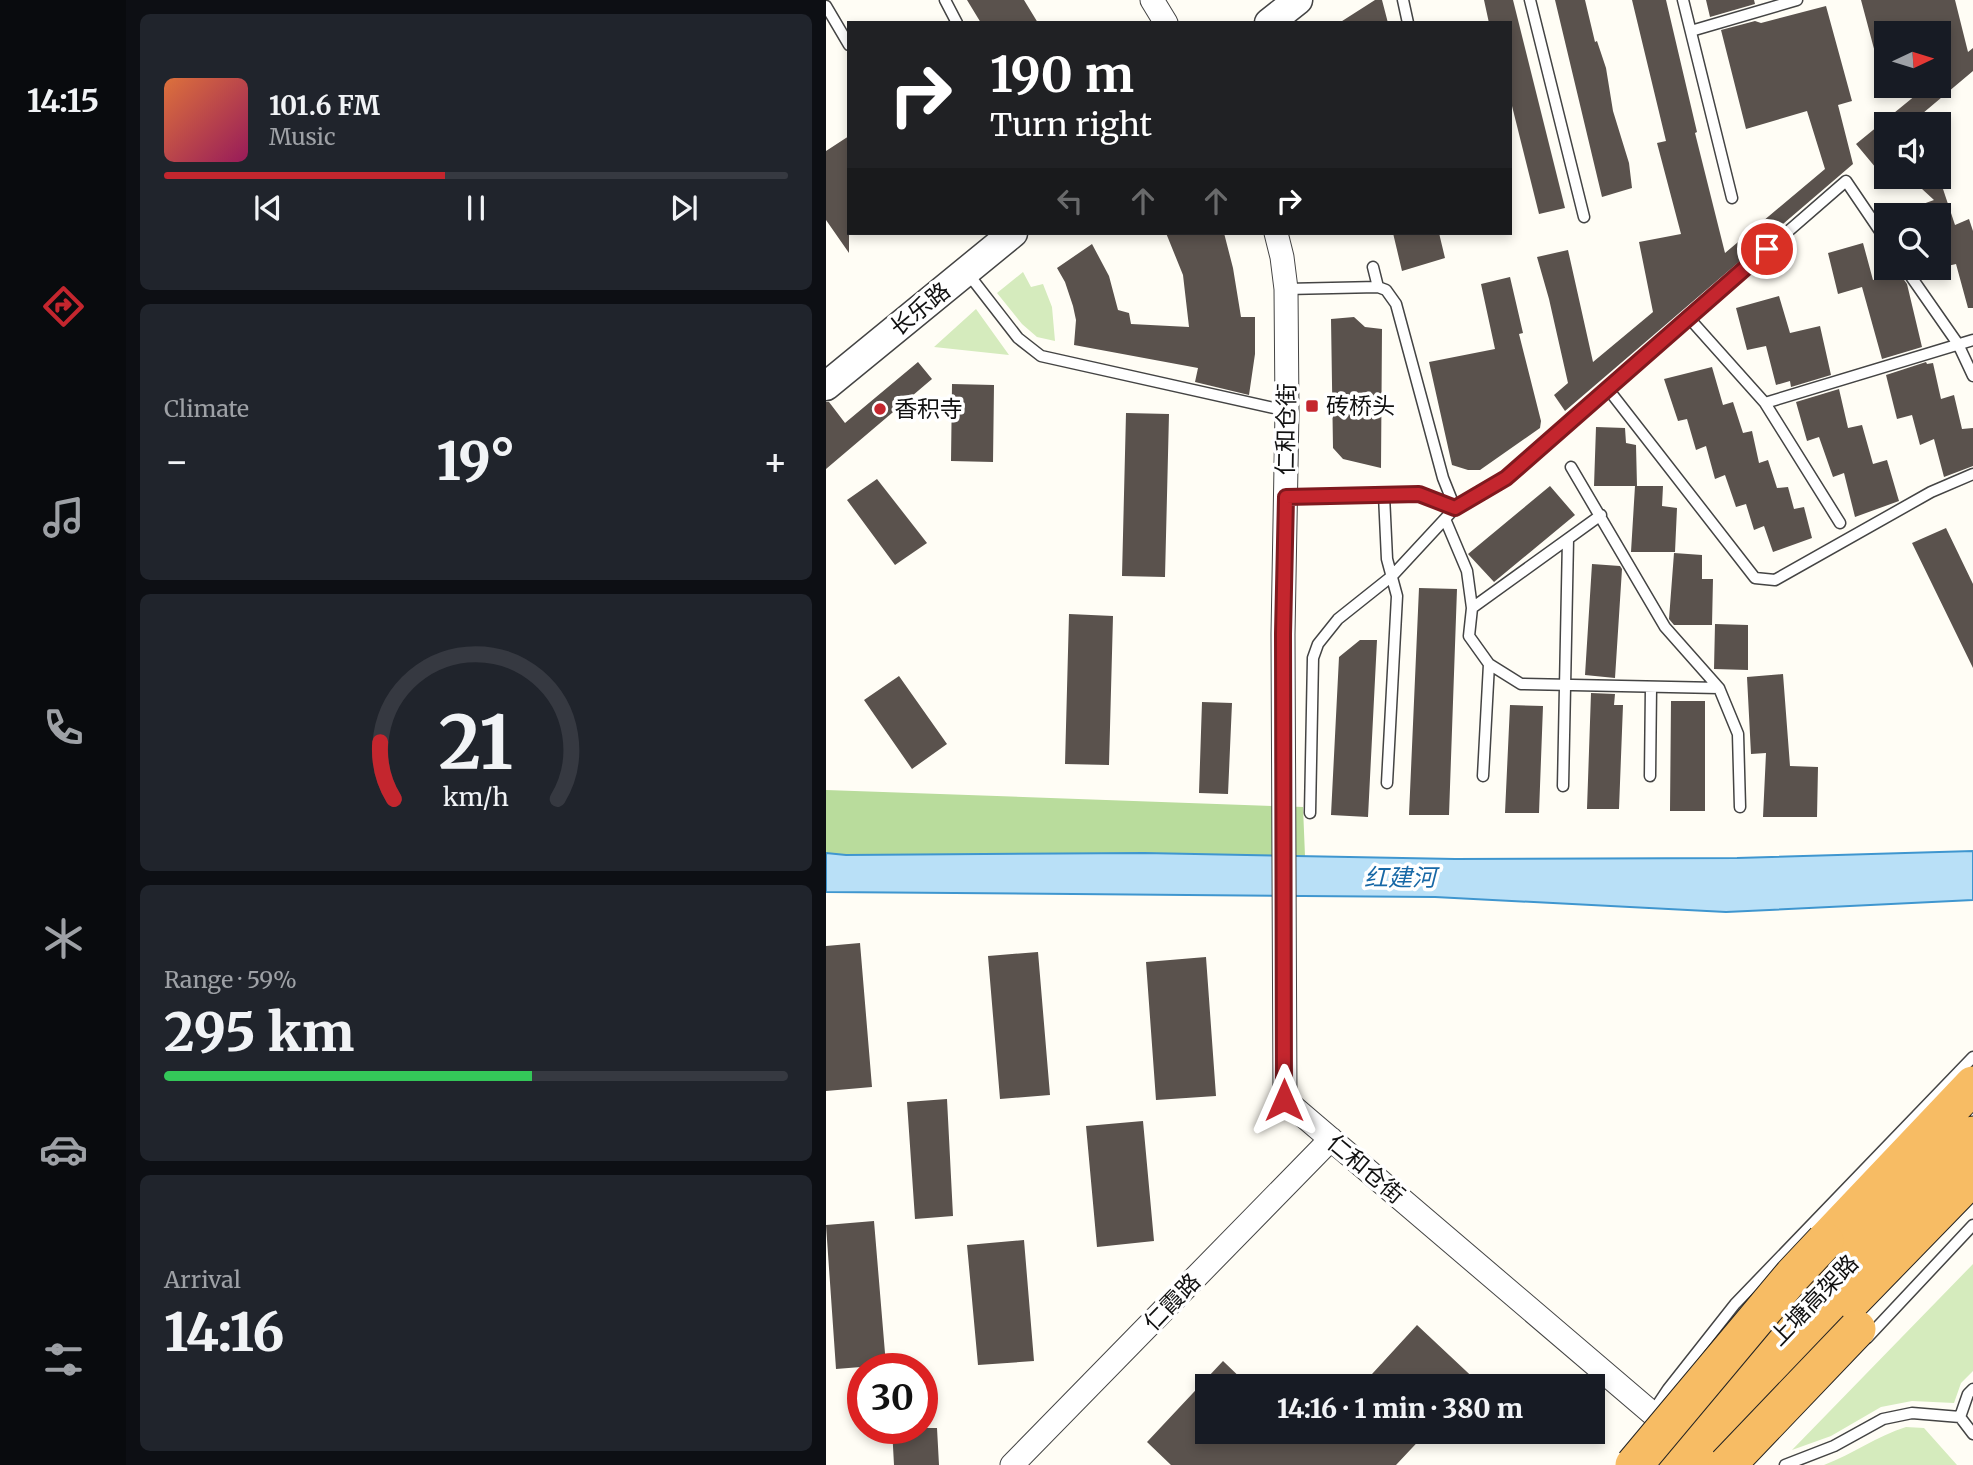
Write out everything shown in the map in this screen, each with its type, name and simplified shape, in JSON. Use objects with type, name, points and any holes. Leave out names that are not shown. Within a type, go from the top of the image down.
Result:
[{"type":"highway","points":[[1634,1465],[1793,1275],[1973,1085]]},
{"type":"highway","name":"上塘高架路","points":[[1655,1465],[1973,1135]]},
{"type":"highway","name":"上塘高架路","points":[[1692,1465],[1973,1176]]},
{"type":"highway","points":[[1727,1456],[1973,1208]]},
{"type":"street","points":[[1152,0],[1165,21]]},
{"type":"street","points":[[1272,21],[1298,0]]},
{"type":"street","name":"长乐路","points":[[826,386],[1011,235]]},
{"type":"street","name":"仁和仓街","points":[[1277,235],[1283,257],[1286,289],[1284,1100],[1652,1418]]},
{"type":"street","name":"仁霞路","points":[[1012,1465],[1331,1139]]},
{"type":"street","points":[[1727,1456],[1745,1465]]},
{"type":"lane","points":[[945,0],[956,21]]},
{"type":"lane","points":[[1403,0],[1408,21]]},
{"type":"lane","points":[[1530,0],[1584,216]]},
{"type":"lane","points":[[1683,0],[1731,198]]},
{"type":"lane","points":[[1690,31],[1797,0]]},
{"type":"lane","points":[[826,6],[847,42]]},
{"type":"lane","points":[[1310,813],[1313,658],[1318,644],[1338,619],[1392,576],[1455,508],[1506,478],[1846,181],[1874,222]]},
{"type":"lane","points":[[1373,267],[1378,287]]},
{"type":"lane","points":[[966,271],[1018,338],[1041,356],[1287,411]]},
{"type":"lane","points":[[1913,280],[1958,344],[1973,376]]},
{"type":"lane","points":[[1286,289],[1378,287],[1386,290],[1396,304],[1443,478],[1455,508]]},
{"type":"lane","points":[[1689,318],[1765,403],[1840,523]]},
{"type":"lane","points":[[1765,403],[1973,340]]},
{"type":"lane","points":[[1608,389],[1755,578],[1776,580],[1931,492],[1973,474]]},
{"type":"lane","points":[[1571,467],[1665,627],[1719,688],[1738,734],[1740,807]]},
{"type":"lane","points":[[1286,497],[1419,494],[1455,508]]},
{"type":"lane","points":[[1384,495],[1387,559],[1397,596],[1387,783]]},
{"type":"lane","points":[[1472,608],[1601,515]]},
{"type":"lane","points":[[1445,519],[1466,571],[1472,608],[1469,636],[1489,664],[1521,684],[1719,688]]},
{"type":"lane","points":[[1563,786],[1568,539]]},
{"type":"lane","points":[[1483,776],[1489,664]]},
{"type":"lane","points":[[1650,776],[1651,687]]},
{"type":"lane","points":[[1652,1418],[1668,1389],[1735,1304],[1973,1057]]},
{"type":"lane","points":[[1860,1345],[1973,1225]]},
{"type":"lane","points":[[1960,1417],[1968,1394],[1973,1389]]},
{"type":"lane","points":[[1786,1465],[1834,1446],[1883,1419],[1912,1413],[1960,1417],[1973,1434]]},
{"type":"green space","points":[[1023,272],[1031,287],[1043,284],[1052,307],[1055,341],[1037,337],[1022,324],[997,293]]},
{"type":"green space","points":[[976,309],[1009,355],[934,347]]},
{"type":"green space","points":[[826,790],[1303,807],[1305,856],[826,853]]},
{"type":"green space","points":[[1973,1264],[1973,1371],[1961,1383],[1954,1403],[1912,1401],[1881,1407],[1831,1436],[1792,1450]]},
{"type":"green space","points":[[1906,1427],[1924,1428],[1957,1465],[1824,1465],[1885,1435]]},
{"type":"water","name":"红建河","points":[[1973,851],[1973,900],[1726,912],[1435,897],[826,892],[826,853],[1144,853],[1455,859],[1737,858]]},
{"type":"building","points":[[967,0],[1024,0],[1037,21],[980,21]]},
{"type":"building","points":[[1375,0],[1382,0],[1387,21],[1342,21]]},
{"type":"building","points":[[1484,0],[1513,0],[1565,208],[1539,214],[1512,106],[1512,21],[1489,21]]},
{"type":"building","points":[[1555,0],[1585,0],[1595,42],[1597,41],[1606,68],[1613,111],[1629,163],[1632,188],[1602,197]]},
{"type":"building","points":[[1632,0],[1666,0],[1725,253],[1825,169],[1807,111],[1746,129],[1721,30],[1826,6],[1852,101],[1838,105],[1853,164],[1565,411],[1554,395],[1568,383],[1537,257],[1568,250],[1593,362],[1653,312],[1639,242],[1681,234],[1657,143],[1666,141]]},
{"type":"building","points":[[1706,0],[1754,0],[1755,4],[1710,17]]},
{"type":"building","points":[[1861,0],[1955,0],[1968,52],[1973,48],[1973,71],[1951,90],[1951,21],[1874,21],[1874,49]]},
{"type":"building","points":[[1912,98],[1941,98],[1924,112],[1895,112]]},
{"type":"building","points":[[1874,129],[1874,166],[1856,144]]},
{"type":"building","points":[[847,137],[849,253],[826,220],[826,151]]},
{"type":"building","points":[[1922,189],[1943,189],[1948,203],[1926,203],[1934,200]]},
{"type":"building","points":[[1951,213],[1955,225],[1969,219],[1973,231],[1973,308],[1968,308],[1956,264],[1951,265]]},
{"type":"building","points":[[1167,235],[1225,235],[1241,317],[1255,317],[1255,354],[1249,395],[1195,382],[1198,368],[1074,345],[1076,320],[1073,306],[1057,268],[1092,244],[1109,276],[1118,310],[1129,313],[1131,324],[1189,327],[1183,275]]},
{"type":"building","points":[[1393,235],[1439,235],[1445,258],[1402,271]]},
{"type":"building","points":[[1863,243],[1873,280],[1904,280],[1922,347],[1882,359],[1862,287],[1838,294],[1828,253]]},
{"type":"building","points":[[1510,277],[1523,333],[1519,334],[1541,421],[1540,428],[1480,470],[1468,470],[1452,465],[1429,362],[1495,349],[1481,284]]},
{"type":"building","points":[[1779,296],[1790,333],[1820,326],[1831,375],[1791,387],[1790,381],[1776,385],[1766,346],[1747,350],[1736,308]]},
{"type":"building","points":[[1354,317],[1365,327],[1382,329],[1381,468],[1343,459],[1333,448],[1331,319]]},
{"type":"building","name":"香积寺","points":[[918,362],[932,379],[826,469],[826,402],[829,402],[845,423]]},
{"type":"building","points":[[1926,362],[1933,363],[1941,399],[1954,395],[1962,429],[1973,428],[1973,466],[1944,477],[1934,439],[1920,445],[1912,415],[1897,419],[1886,375]]},
{"type":"building","points":[[1712,367],[1723,405],[1733,402],[1743,433],[1752,431],[1759,463],[1768,460],[1777,488],[1788,487],[1794,509],[1804,507],[1812,538],[1773,552],[1764,526],[1754,530],[1746,504],[1736,507],[1725,475],[1715,479],[1706,446],[1696,450],[1687,419],[1678,421],[1664,379]]},
{"type":"building","points":[[952,384],[994,385],[993,462],[951,461]]},
{"type":"building","points":[[1839,389],[1848,428],[1862,425],[1873,464],[1887,460],[1899,501],[1855,517],[1844,473],[1833,477],[1819,437],[1807,441],[1796,402]]},
{"type":"building","points":[[1126,413],[1169,414],[1165,577],[1122,576]]},
{"type":"building","points":[[1596,427],[1625,428],[1626,443],[1636,445],[1637,486],[1663,486],[1662,506],[1677,508],[1675,552],[1631,552],[1635,486],[1594,486]]},
{"type":"building","points":[[877,479],[927,543],[895,565],[847,500]]},
{"type":"building","points":[[1550,486],[1575,515],[1494,582],[1468,554]]},
{"type":"building","points":[[1946,528],[1973,584],[1973,668],[1912,543]]},
{"type":"building","points":[[1674,553],[1702,555],[1702,579],[1713,579],[1712,625],[1674,625],[1669,619]]},
{"type":"building","points":[[1592,564],[1620,566],[1622,569],[1615,678],[1585,675]]},
{"type":"building","points":[[1419,588],[1457,589],[1449,815],[1409,815]]},
{"type":"building","points":[[1069,614],[1113,616],[1109,765],[1065,764]]},
{"type":"building","points":[[1715,624],[1748,625],[1748,670],[1714,669]]},
{"type":"building","points":[[1360,640],[1377,640],[1368,817],[1331,815],[1339,657]]},
{"type":"building","points":[[1783,674],[1790,766],[1818,767],[1817,817],[1763,817],[1766,753],[1751,754],[1747,677]]},
{"type":"building","points":[[899,676],[947,744],[912,769],[864,700]]},
{"type":"building","points":[[1591,693],[1615,694],[1614,705],[1623,705],[1619,809],[1587,809]]},
{"type":"building","points":[[1671,701],[1705,701],[1705,811],[1670,811]]},
{"type":"building","points":[[1202,702],[1232,703],[1228,794],[1199,793]]},
{"type":"building","points":[[1510,705],[1543,706],[1539,813],[1505,813]]},
{"type":"building","points":[[860,943],[872,1087],[826,1091],[826,946]]},
{"type":"building","points":[[1038,952],[1050,1095],[1000,1099],[988,956]]},
{"type":"building","points":[[1206,957],[1216,1096],[1156,1100],[1146,962]]},
{"type":"building","points":[[947,1099],[953,1216],[915,1219],[907,1102]]},
{"type":"building","points":[[1143,1121],[1154,1241],[1097,1247],[1086,1126]]},
{"type":"building","points":[[874,1221],[885,1353],[847,1353],[847,1368],[836,1369],[826,1225]]},
{"type":"building","points":[[1024,1240],[1034,1361],[978,1365],[967,1245]]},
{"type":"building","points":[[1417,1325],[1469,1374],[1372,1374]]},
{"type":"building","points":[[1223,1361],[1237,1374],[1211,1374]]},
{"type":"building","points":[[1195,1391],[1195,1444],[1416,1444],[1396,1465],[1171,1465],[1147,1442]]},
{"type":"building","points":[[893,1444],[938,1444],[939,1465],[894,1465]]},
{"type":"place","name":"砖桥头","points":[[1312,406]]},
{"type":"place","name":"香积寺","points":[[880,409]]},
{"type":"route","points":[[1284,1100],[1283,634],[1286,497],[1419,494],[1455,508],[1506,478],[1767,249]]}]
